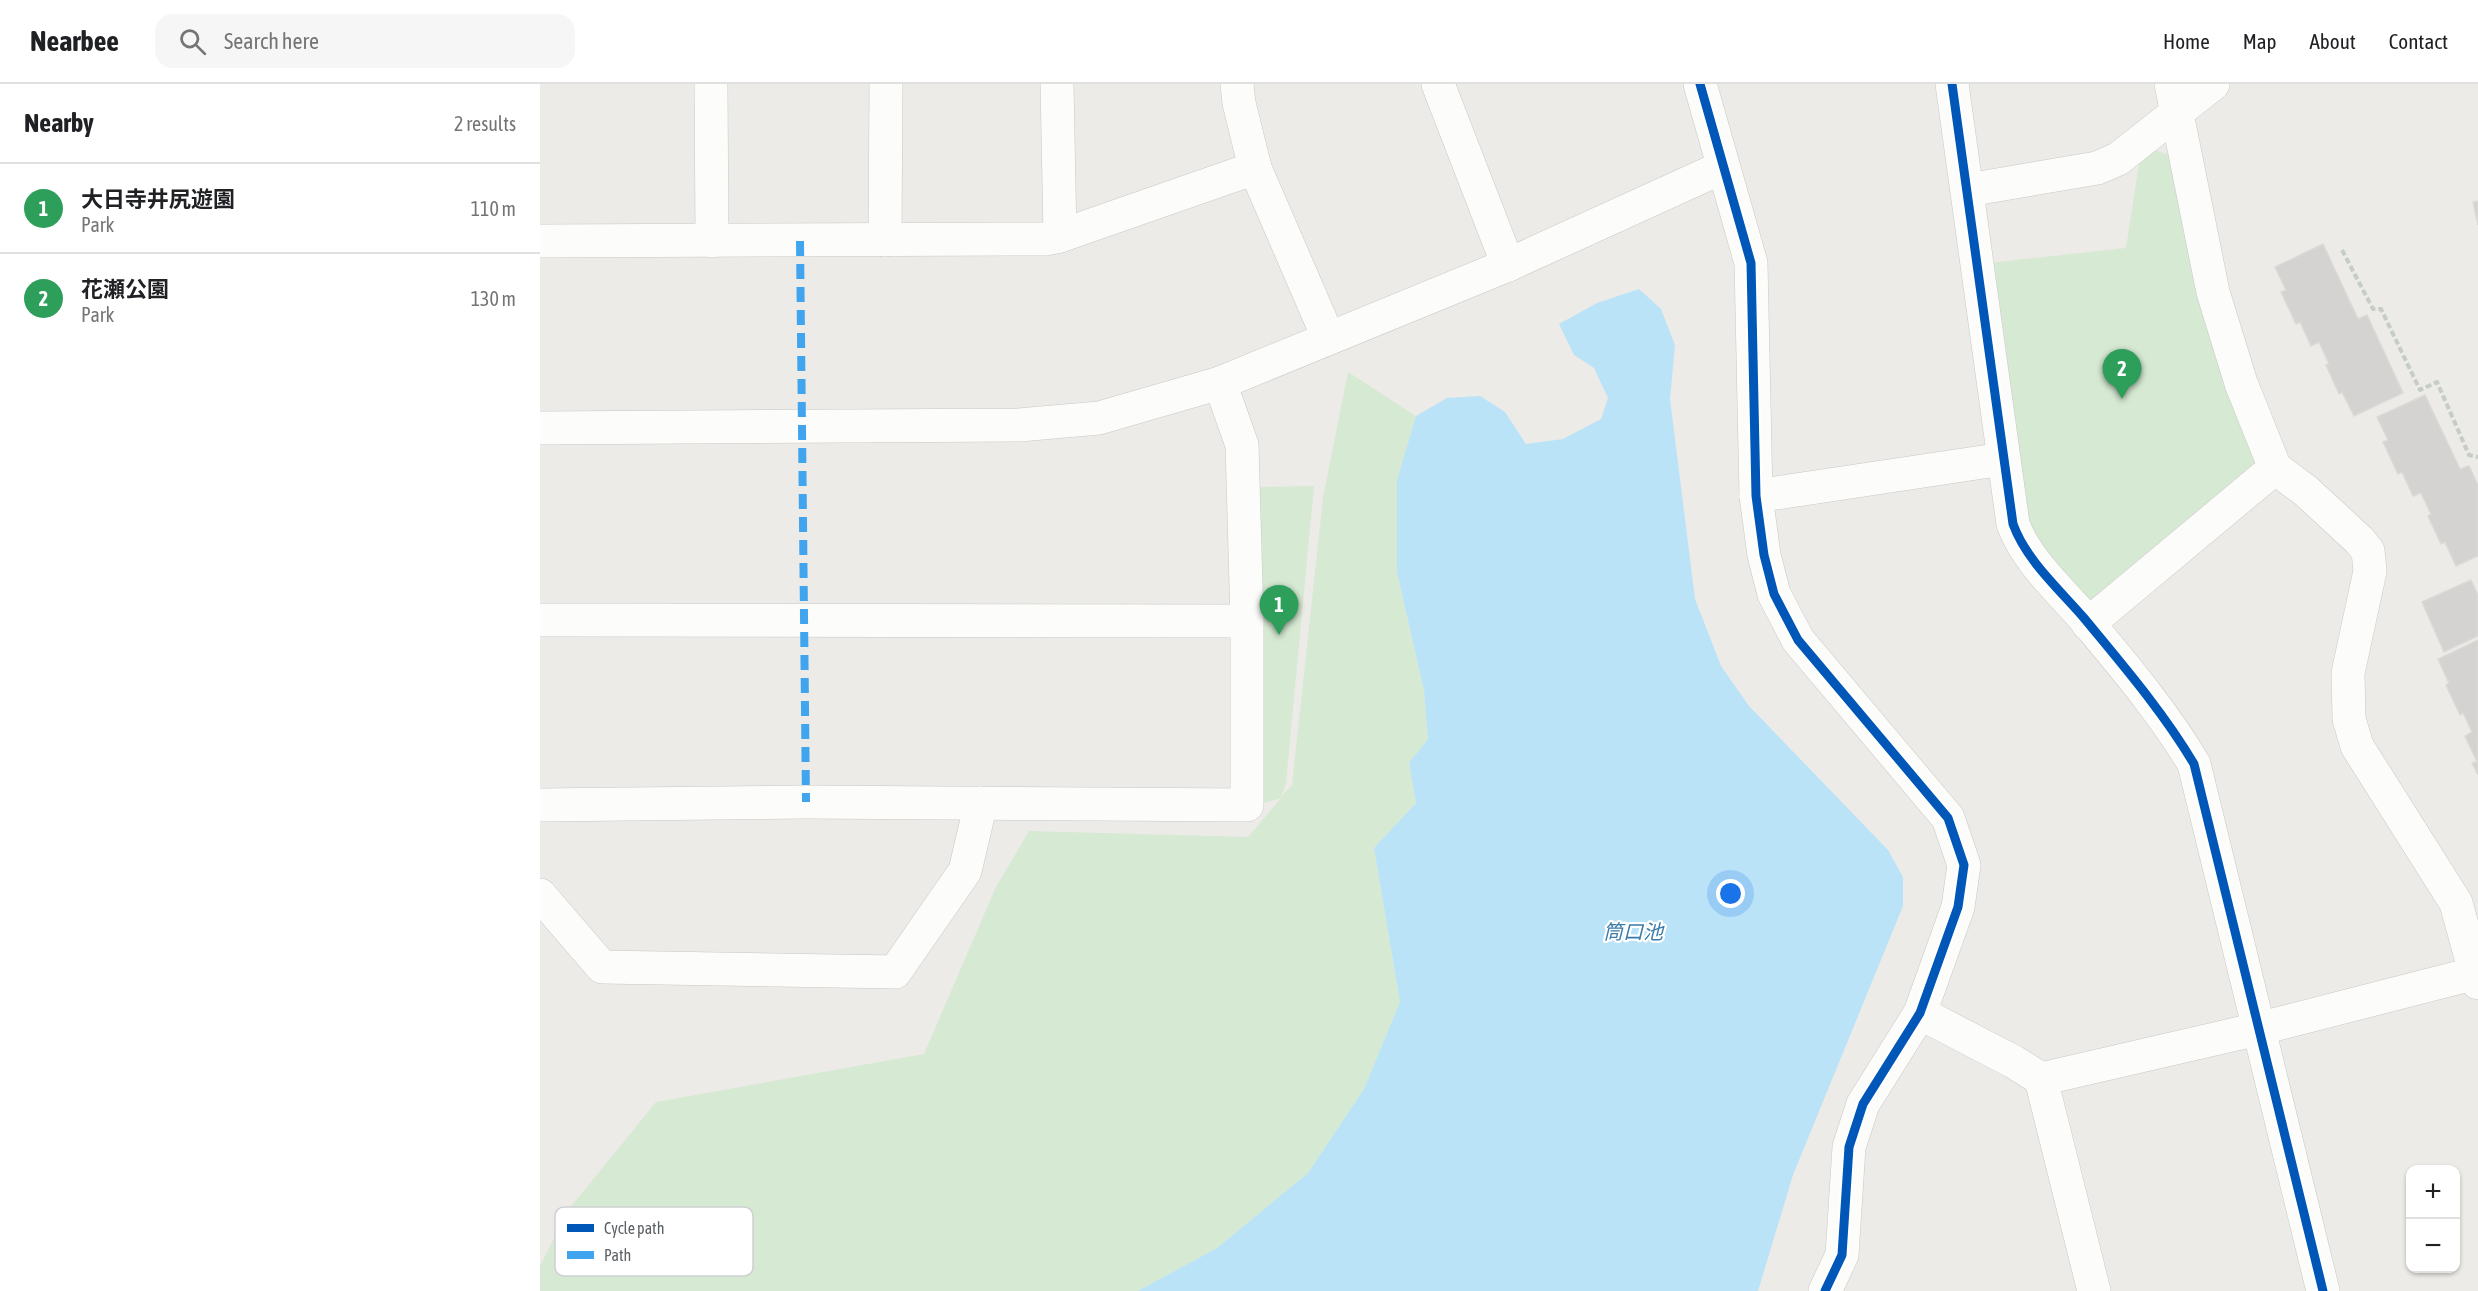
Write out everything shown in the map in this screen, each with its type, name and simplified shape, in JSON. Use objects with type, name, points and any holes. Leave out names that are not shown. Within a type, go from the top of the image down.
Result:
[{"type":"street","points":[[711,84],[712,241]]},
{"type":"street","points":[[885,240],[886,84]]},
{"type":"street","points":[[1057,84],[1060,236]]},
{"type":"street","points":[[1238,84],[1239,103],[1255,168],[1328,337]]},
{"type":"street","points":[[1438,84],[1508,265]]},
{"type":"street","points":[[1700,84],[1751,262],[1756,496],[1764,555],[1774,594],[1798,640],[1948,818],[1964,866],[1958,907],[1920,1013],[1863,1104],[1849,1148],[1842,1256],[1825,1291]]},
{"type":"street","points":[[1952,84],[2013,524],[2020,543],[2179,739],[2194,764],[2323,1291]]},
{"type":"street","points":[[1968,190],[2097,168],[2118,159],[2173,98],[2213,84]]},
{"type":"street","points":[[2041,1079],[2477,978],[2456,903],[2357,746],[2349,719],[2348,673],[2370,571],[2368,551],[2306,491],[2275,468],[2241,383],[2213,292],[2173,98]]},
{"type":"street","points":[[540,428],[1008,425],[1061,423],[1099,418],[1220,383],[1508,265],[1723,167]]},
{"type":"street","points":[[540,241],[1045,239],[1060,236],[1255,168]]},
{"type":"street","points":[[540,805],[806,802],[1247,805],[1247,621],[1242,445],[1220,383]]},
{"type":"street","points":[[1756,496],[2003,459]]},
{"type":"street","points":[[2088,624],[2275,468]]},
{"type":"street","points":[[540,620],[1247,621]]},
{"type":"street","points":[[540,895],[602,968],[895,972],[965,871],[981,804]]},
{"type":"street","points":[[1920,1013],[2014,1062],[2041,1079],[2094,1291]]},
{"type":"path","points":[[2342,250],[2373,309],[2381,309],[2420,390],[2437,382],[2469,455],[2478,457]]},
{"type":"green space","points":[[2151,149],[2172,156],[2258,453],[2256,468],[2095,602],[2085,600],[2031,537],[1989,263],[2126,248],[2140,157]]},
{"type":"green space","points":[[1348,372],[1416,416],[1397,480],[1397,572],[1424,691],[1428,739],[1409,763],[1416,803],[1374,848],[1400,1002],[1364,1089],[1308,1173],[1217,1248],[1138,1291],[540,1291],[540,1266],[555,1237],[555,1276],[753,1276],[753,1207],[571,1207],[656,1102],[924,1054],[996,887],[1029,831],[1248,837],[1281,798],[1260,804],[1259,487],[1314,486],[1286,783],[1281,797],[1292,785],[1323,498]]},
{"type":"water","name":"筒口池","points":[[1639,289],[1661,309],[1675,345],[1670,399],[1695,599],[1721,666],[1749,706],[1888,850],[1903,877],[1903,906],[1793,1175],[1758,1291],[1138,1291],[1217,1248],[1308,1173],[1364,1089],[1400,1002],[1374,848],[1416,803],[1409,763],[1428,739],[1424,691],[1397,572],[1397,480],[1416,416],[1447,398],[1480,396],[1505,412],[1526,444],[1563,439],[1601,419],[1608,398],[1594,368],[1574,355],[1559,324],[1597,303]]},
{"type":"building","points":[[2478,201],[2478,225],[2473,202]]},
{"type":"building","points":[[2323,244],[2358,319],[2367,315],[2403,393],[2354,416],[2342,392],[2339,394],[2319,342],[2311,346],[2300,322],[2296,324],[2281,292],[2286,290],[2275,267]]},
{"type":"building","points":[[2425,395],[2460,469],[2469,466],[2478,485],[2478,556],[2456,566],[2445,542],[2441,544],[2428,516],[2431,514],[2421,493],[2413,496],[2402,472],[2398,474],[2383,442],[2388,440],[2377,417]]},
{"type":"building","points":[[2471,580],[2478,595],[2478,636],[2444,652],[2422,602]]},
{"type":"building","points":[[2478,640],[2478,775],[2472,763],[2477,762],[2465,736],[2472,732],[2463,713],[2460,715],[2446,685],[2449,683],[2438,659]]},
{"type":"marked path","points":[[800,241],[806,802]]},
{"type":"cycle path","points":[[1700,84],[1751,263],[1756,496],[1764,555],[1774,594],[1798,640],[1948,818],[1964,865],[1958,907],[1920,1013],[1863,1104],[1849,1147],[1842,1255],[1825,1291]]},
{"type":"cycle path","points":[[1952,84],[2013,524],[2035,562],[2142,689],[2170,726],[2194,764],[2323,1291]]},
{"type":"place","name":"花瀬公園","points":[[2122,399]]},
{"type":"place","name":"大日寺井尻遊園","points":[[1279,635]]}]
